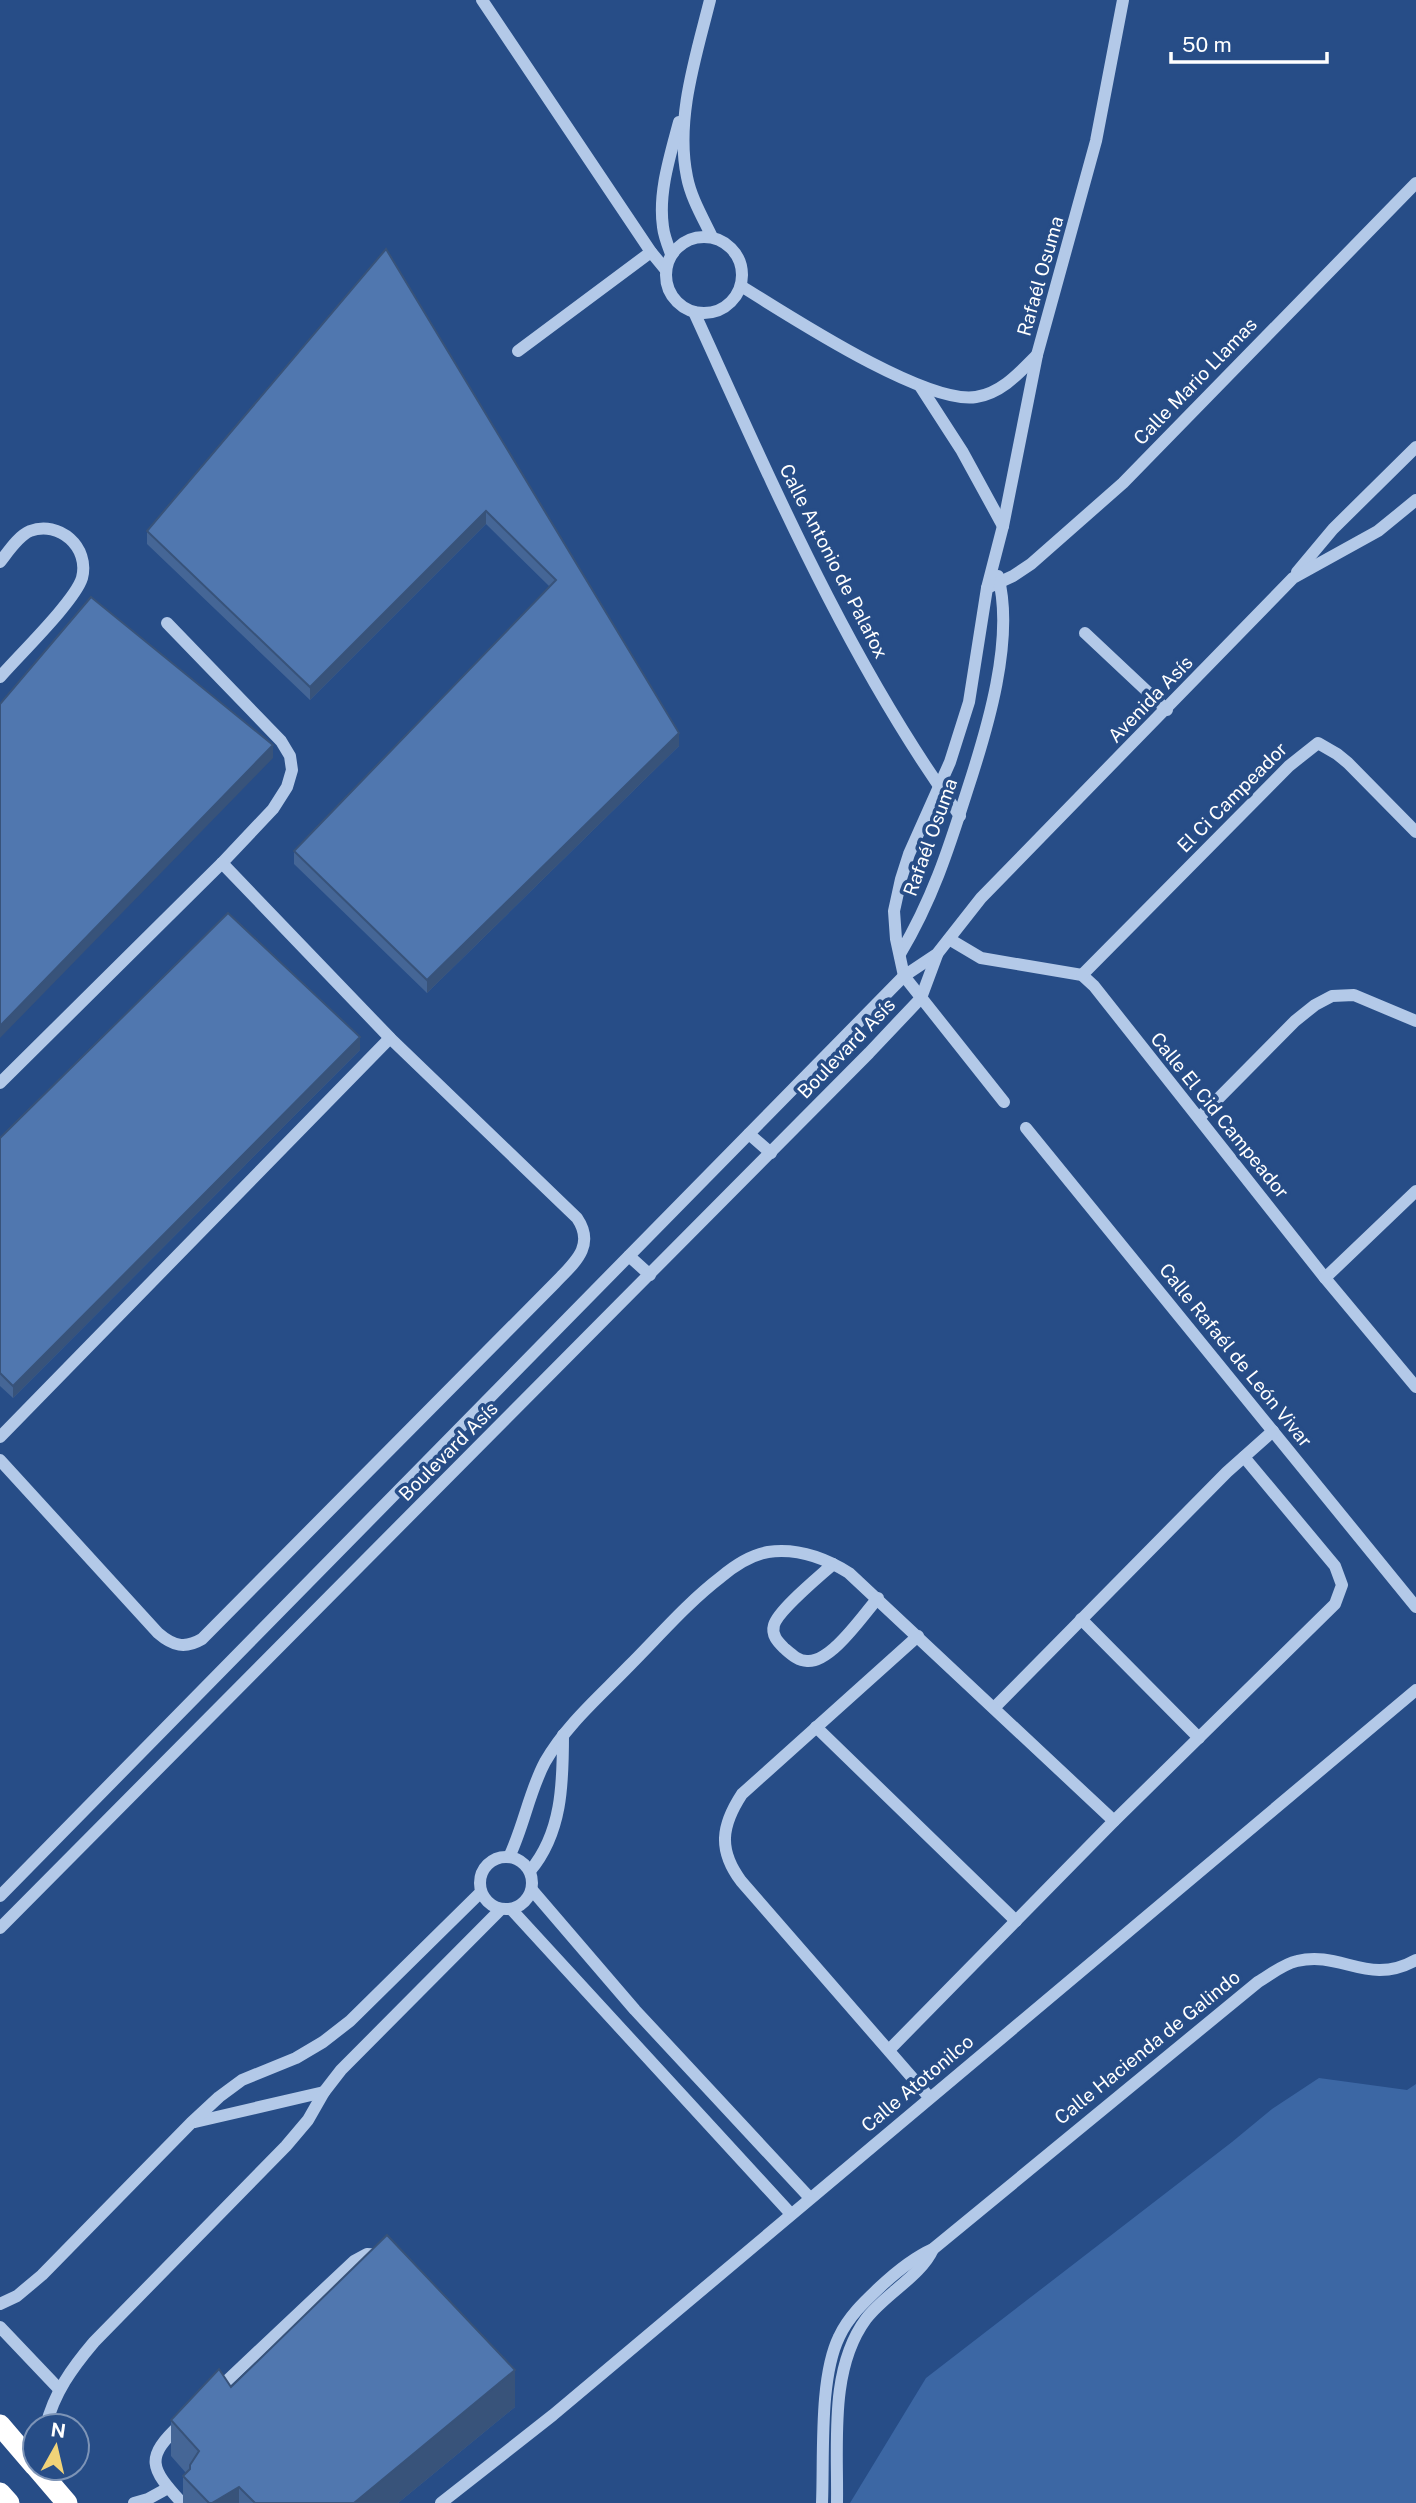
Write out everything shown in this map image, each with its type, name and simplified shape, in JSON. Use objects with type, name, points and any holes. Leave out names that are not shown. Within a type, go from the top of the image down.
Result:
[{"type":"highway","points":[[0,2425],[21,2449]]},
{"type":"highway","points":[[50,2482],[69,2503]]},
{"type":"highway","points":[[0,2493],[9,2503]]},
{"type":"street","points":[[482,0],[665,269]]},
{"type":"street","points":[[671,254],[663,228],[662,205],[666,177],[710,0]]},
{"type":"street","name":"Rafaél Osuma","points":[[904,976],[894,911],[896,898],[909,854],[950,762],[969,702],[987,588],[1003,526],[1037,355],[1096,141],[1123,0]]},
{"type":"street","points":[[684,105],[683,150],[687,178],[712,237]]},
{"type":"street","name":"Calle Mario Llamas","points":[[987,588],[1031,564],[1124,483],[1416,183]]},
{"type":"street","points":[[696,237],[712,237],[727,244],[737,255],[742,270],[741,286],[734,299],[723,308],[709,313],[694,312],[682,306],[672,296],[666,283],[665,269],[671,254],[682,243],[696,237]]},
{"type":"street","points":[[518,351],[651,252]]},
{"type":"street","points":[[741,286],[813,330],[920,386],[953,396],[974,398],[992,393],[1037,355]]},
{"type":"street","name":"Calle Antonio de Palafox","points":[[694,312],[845,634],[938,786],[960,816]]},
{"type":"street","points":[[920,386],[962,451],[1003,526]]},
{"type":"street","points":[[1293,578],[1333,530],[1416,447]]},
{"type":"street","name":"Avenida Asís","points":[[904,976],[937,954],[981,898],[1293,578],[1378,531],[1416,500]]},
{"type":"street","points":[[0,562],[27,532],[42,528],[70,538],[79,550],[84,564],[82,579],[73,595],[0,677]]},
{"type":"street","name":"Rafaél Osuma","points":[[900,954],[930,899],[941,872],[982,747],[993,696],[1002,631],[1000,583],[994,562]]},
{"type":"street","points":[[0,1083],[222,863],[273,808],[287,787],[292,770],[290,756],[264,722],[167,624]]},
{"type":"street","points":[[1085,633],[1167,710]]},
{"type":"street","name":"El Ci Campeador","points":[[1082,975],[1289,766],[1318,743],[1342,758],[1416,832]]},
{"type":"street","points":[[0,1460],[158,1633],[177,1645],[194,1644],[202,1639],[570,1267],[583,1248],[586,1238],[584,1228],[577,1218],[390,1038],[222,863]]},
{"type":"street","points":[[949,939],[981,958],[1082,975]]},
{"type":"street","name":"Avenida Asís","points":[[921,998],[937,954]]},
{"type":"street","name":"Calle El Cid Campeador","points":[[1082,975],[1094,986],[1325,1278],[1416,1387]]},
{"type":"street","points":[[904,976],[1004,1102]]},
{"type":"street","name":"Boulevard Asís","points":[[0,1896],[904,976]]},
{"type":"street","points":[[1199,1118],[1295,1021],[1332,996],[1354,995],[1416,1021]]},
{"type":"street","name":"Boulevard Asís","points":[[0,1928],[771,1153],[921,998]]},
{"type":"street","points":[[0,1437],[390,1038]]},
{"type":"street","name":"Calle Rafaél de León Vivar","points":[[1026,1128],[1416,1607]]},
{"type":"street","points":[[749,1134],[771,1153]]},
{"type":"street","points":[[1325,1278],[1416,1191]]},
{"type":"street","points":[[629,1256],[650,1275]]},
{"type":"street","points":[[994,1708],[1273,1431]]},
{"type":"street","points":[[889,2050],[1114,1821],[1335,1604],[1342,1585],[1335,1566],[1244,1457]]},
{"type":"street","points":[[509,1857],[520,1835],[536,1782],[563,1735],[698,1596],[744,1561],[766,1552],[792,1552],[833,1564],[849,1573],[1114,1821]]},
{"type":"street","points":[[833,1564],[797,1598],[774,1625],[773,1634],[778,1642],[795,1658],[818,1660],[827,1654],[878,1598]]},
{"type":"street","points":[[302,1590],[319,1606]]},
{"type":"street","points":[[1082,1619],[1199,1738]]},
{"type":"street","points":[[918,1636],[742,1794],[730,1812],[725,1831],[725,1850],[731,1868],[741,1881],[929,2097]]},
{"type":"street","name":"Calle Atotonilco","points":[[441,2503],[553,2415],[1416,1690]]},
{"type":"street","points":[[816,1727],[1016,1921]]},
{"type":"street","points":[[530,1871],[550,1842],[556,1820],[561,1790],[563,1735]]},
{"type":"street","points":[[51,2412],[59,2389],[74,2365],[286,2146],[308,2120],[324,2092],[360,2048],[506,1909],[527,1899],[533,1881],[524,1864],[509,1857],[492,1861],[481,1874],[481,1892],[486,1900],[506,1909],[618,2025],[791,2214]]},
{"type":"street","points":[[532,1890],[635,2010],[810,2198]]},
{"type":"street","points":[[0,2304],[17,2296],[42,2275],[191,2123],[242,2080],[296,2058],[350,2021],[481,1892]]},
{"type":"street","name":"Calle Hacienda de Galindo","points":[[822,2503],[831,2362],[839,2337],[862,2304],[886,2281],[920,2255],[933,2249],[1258,1982],[1295,1961],[1314,1959],[1384,1972],[1406,1966],[1416,1960]]},
{"type":"street","points":[[618,2025],[635,2010]]},
{"type":"street","points":[[191,2123],[324,2092]]},
{"type":"street","name":"Calle Hacienda de Galindo","points":[[837,2503],[841,2395],[845,2365],[852,2342],[867,2318],[928,2261],[933,2249]]},
{"type":"street","points":[[206,2400],[354,2261],[367,2254],[381,2254],[392,2258]]},
{"type":"street","points":[[0,2327],[59,2389]]},
{"type":"street","points":[[181,2503],[159,2474],[155,2458],[163,2441],[187,2419]]},
{"type":"street","points":[[824,2462],[838,2462]]},
{"type":"street","points":[[134,2503],[168,2488]]},
{"type":"shaded area","points":[[1319,2078],[1407,2090],[1416,2084],[1416,2503],[850,2503],[926,2378],[1272,2109]]},
{"type":"building","points":[[386,249],[679,733],[427,980],[294,851],[556,580],[486,511],[310,687],[147,531]]},
{"type":"building","points":[[91,597],[273,745],[0,1026],[0,704]]},
{"type":"building","points":[[228,913],[360,1037],[13,1386],[0,1373],[0,1138]]},
{"type":"building","points":[[387,2235],[515,2370],[354,2503],[255,2503],[239,2487],[209,2503],[183,2476],[190,2469],[199,2451],[171,2420],[219,2369],[231,2387]]}]
